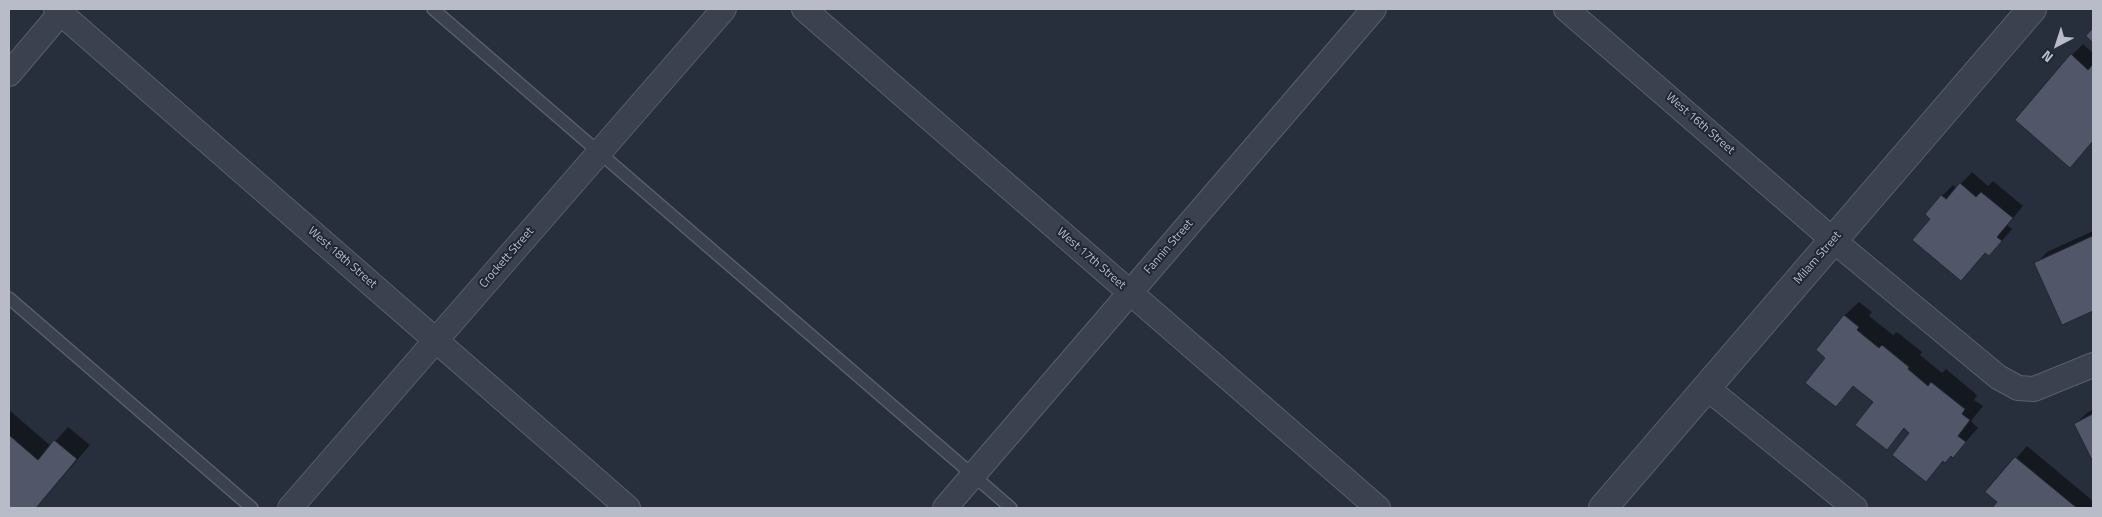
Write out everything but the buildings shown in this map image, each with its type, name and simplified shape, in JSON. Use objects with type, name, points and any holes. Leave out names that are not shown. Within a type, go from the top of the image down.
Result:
[{"type":"street","name":"Crockett Street","points":[[290,508],[724,9]]},
{"type":"street","name":"West 17th Street","points":[[804,9],[1378,508]]},
{"type":"street","name":"Fannin Street","points":[[945,508],[1374,9]]},
{"type":"street","name":"West 16th Street","points":[[1566,9],[1833,240],[1998,377],[2018,388],[2034,389],[2093,364]]},
{"type":"street","name":"Milam Street","points":[[1603,508],[2032,9]]},
{"type":"street","points":[[9,74],[60,10]]},
{"type":"street","name":"West 18th Street","points":[[60,10],[628,508]]},
{"type":"street","points":[[1707,388],[1855,508]]},
{"type":"lane","points":[[433,9],[1011,508]]},
{"type":"lane","points":[[9,298],[252,508]]}]
